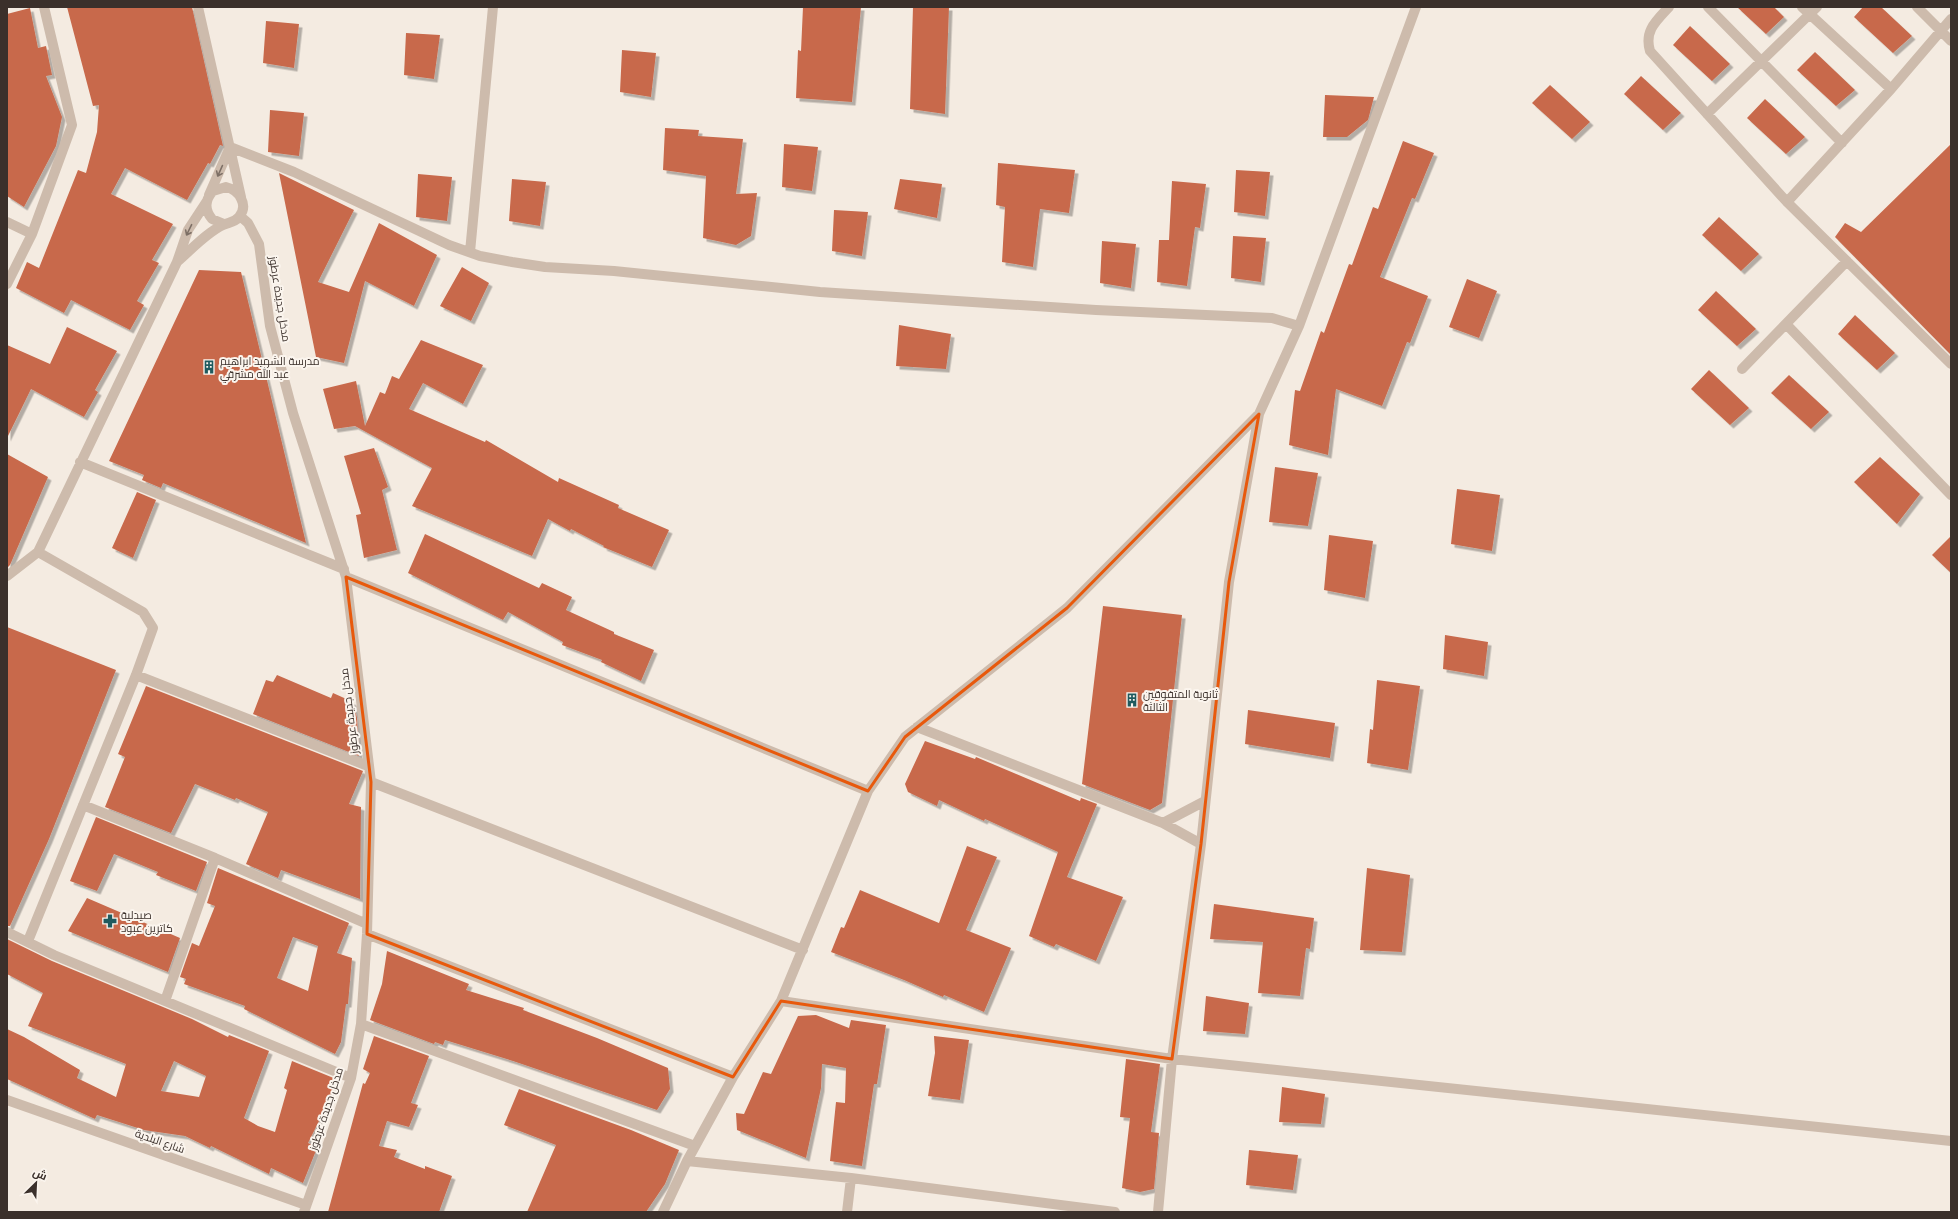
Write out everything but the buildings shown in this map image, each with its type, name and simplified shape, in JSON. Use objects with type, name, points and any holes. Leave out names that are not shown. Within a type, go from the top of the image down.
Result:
[{"type":"street","points":[[7,284],[32,234],[72,125],[44,7]]},
{"type":"street","points":[[198,7],[230,147],[243,210],[240,216],[230,224],[224,224],[212,219],[208,214],[208,198],[230,147]]},
{"type":"street","points":[[470,252],[493,7]]},
{"type":"street","points":[[1158,1212],[1172,1059],[1200,844],[1229,582],[1259,414],[1299,326],[1416,7]]},
{"type":"street","points":[[1669,7],[1652,26],[1647,42],[1650,51],[1787,202],[1951,364]]},
{"type":"street","points":[[1708,7],[1842,143]]},
{"type":"street","points":[[1802,7],[1813,11],[1891,89]]},
{"type":"street","points":[[1917,7],[1951,41]]},
{"type":"street","points":[[1707,114],[1813,11]]},
{"type":"street","points":[[1787,202],[1891,89],[1951,19]]},
{"type":"street","points":[[230,147],[294,172],[442,241],[470,252],[512,262],[545,267],[614,271],[820,292],[1096,310],[1272,318],[1299,326]]},
{"type":"street","points":[[7,576],[38,552],[177,262],[188,230],[213,191],[226,187],[237,192],[241,198]]},
{"type":"street","name":"مدخل جديدة عرطوز","points":[[240,216],[248,223],[259,244],[270,326],[293,413],[345,573],[371,782],[367,929],[361,1024],[351,1078],[305,1208]]},
{"type":"street","points":[[7,222],[32,234]]},
{"type":"street","points":[[177,262],[199,242],[224,224]]},
{"type":"street","points":[[1742,369],[1847,261]]},
{"type":"street","points":[[1786,324],[1951,495]]},
{"type":"street","points":[[663,1212],[687,1161],[733,1077],[782,1001],[868,791],[905,737],[1067,608],[1259,414]]},
{"type":"street","points":[[80,462],[868,791]]},
{"type":"street","points":[[28,941],[136,674],[152,628],[143,612],[38,552]]},
{"type":"street","points":[[136,674],[368,766]]},
{"type":"street","points":[[917,726],[1163,823],[1200,844]]},
{"type":"street","points":[[371,782],[802,950]]},
{"type":"street","points":[[1163,823],[1205,801]]},
{"type":"street","points":[[83,805],[215,858],[367,929],[733,1077]]},
{"type":"street","points":[[165,1001],[215,858]]},
{"type":"street","points":[[7,932],[54,955],[351,1078]]},
{"type":"street","points":[[782,1001],[1172,1059],[1951,1141]]},
{"type":"street","points":[[361,1024],[695,1146]]},
{"type":"street","name":"شارع البلدية","points":[[7,1100],[305,1208]]},
{"type":"street","points":[[687,1161],[851,1178],[1115,1212]]},
{"type":"street","points":[[847,1212],[851,1178]]},
{"type":"highlighted area","points":[[1259,414],[1229,582],[1201,844],[1172,1059],[781,1001],[733,1077],[367,934],[371,782],[346,577],[868,791],[905,737],[1067,608]]},
{"type":"place","name":"مدرسة الشهيد ابراهيم عبد الله مشرقي","points":[[209,367]]},
{"type":"place","name":"ثانوية المتفوقين الثالثة","points":[[1132,700]]},
{"type":"place","name":"صيدلية كاترين عبود","points":[[110,921]]}]
